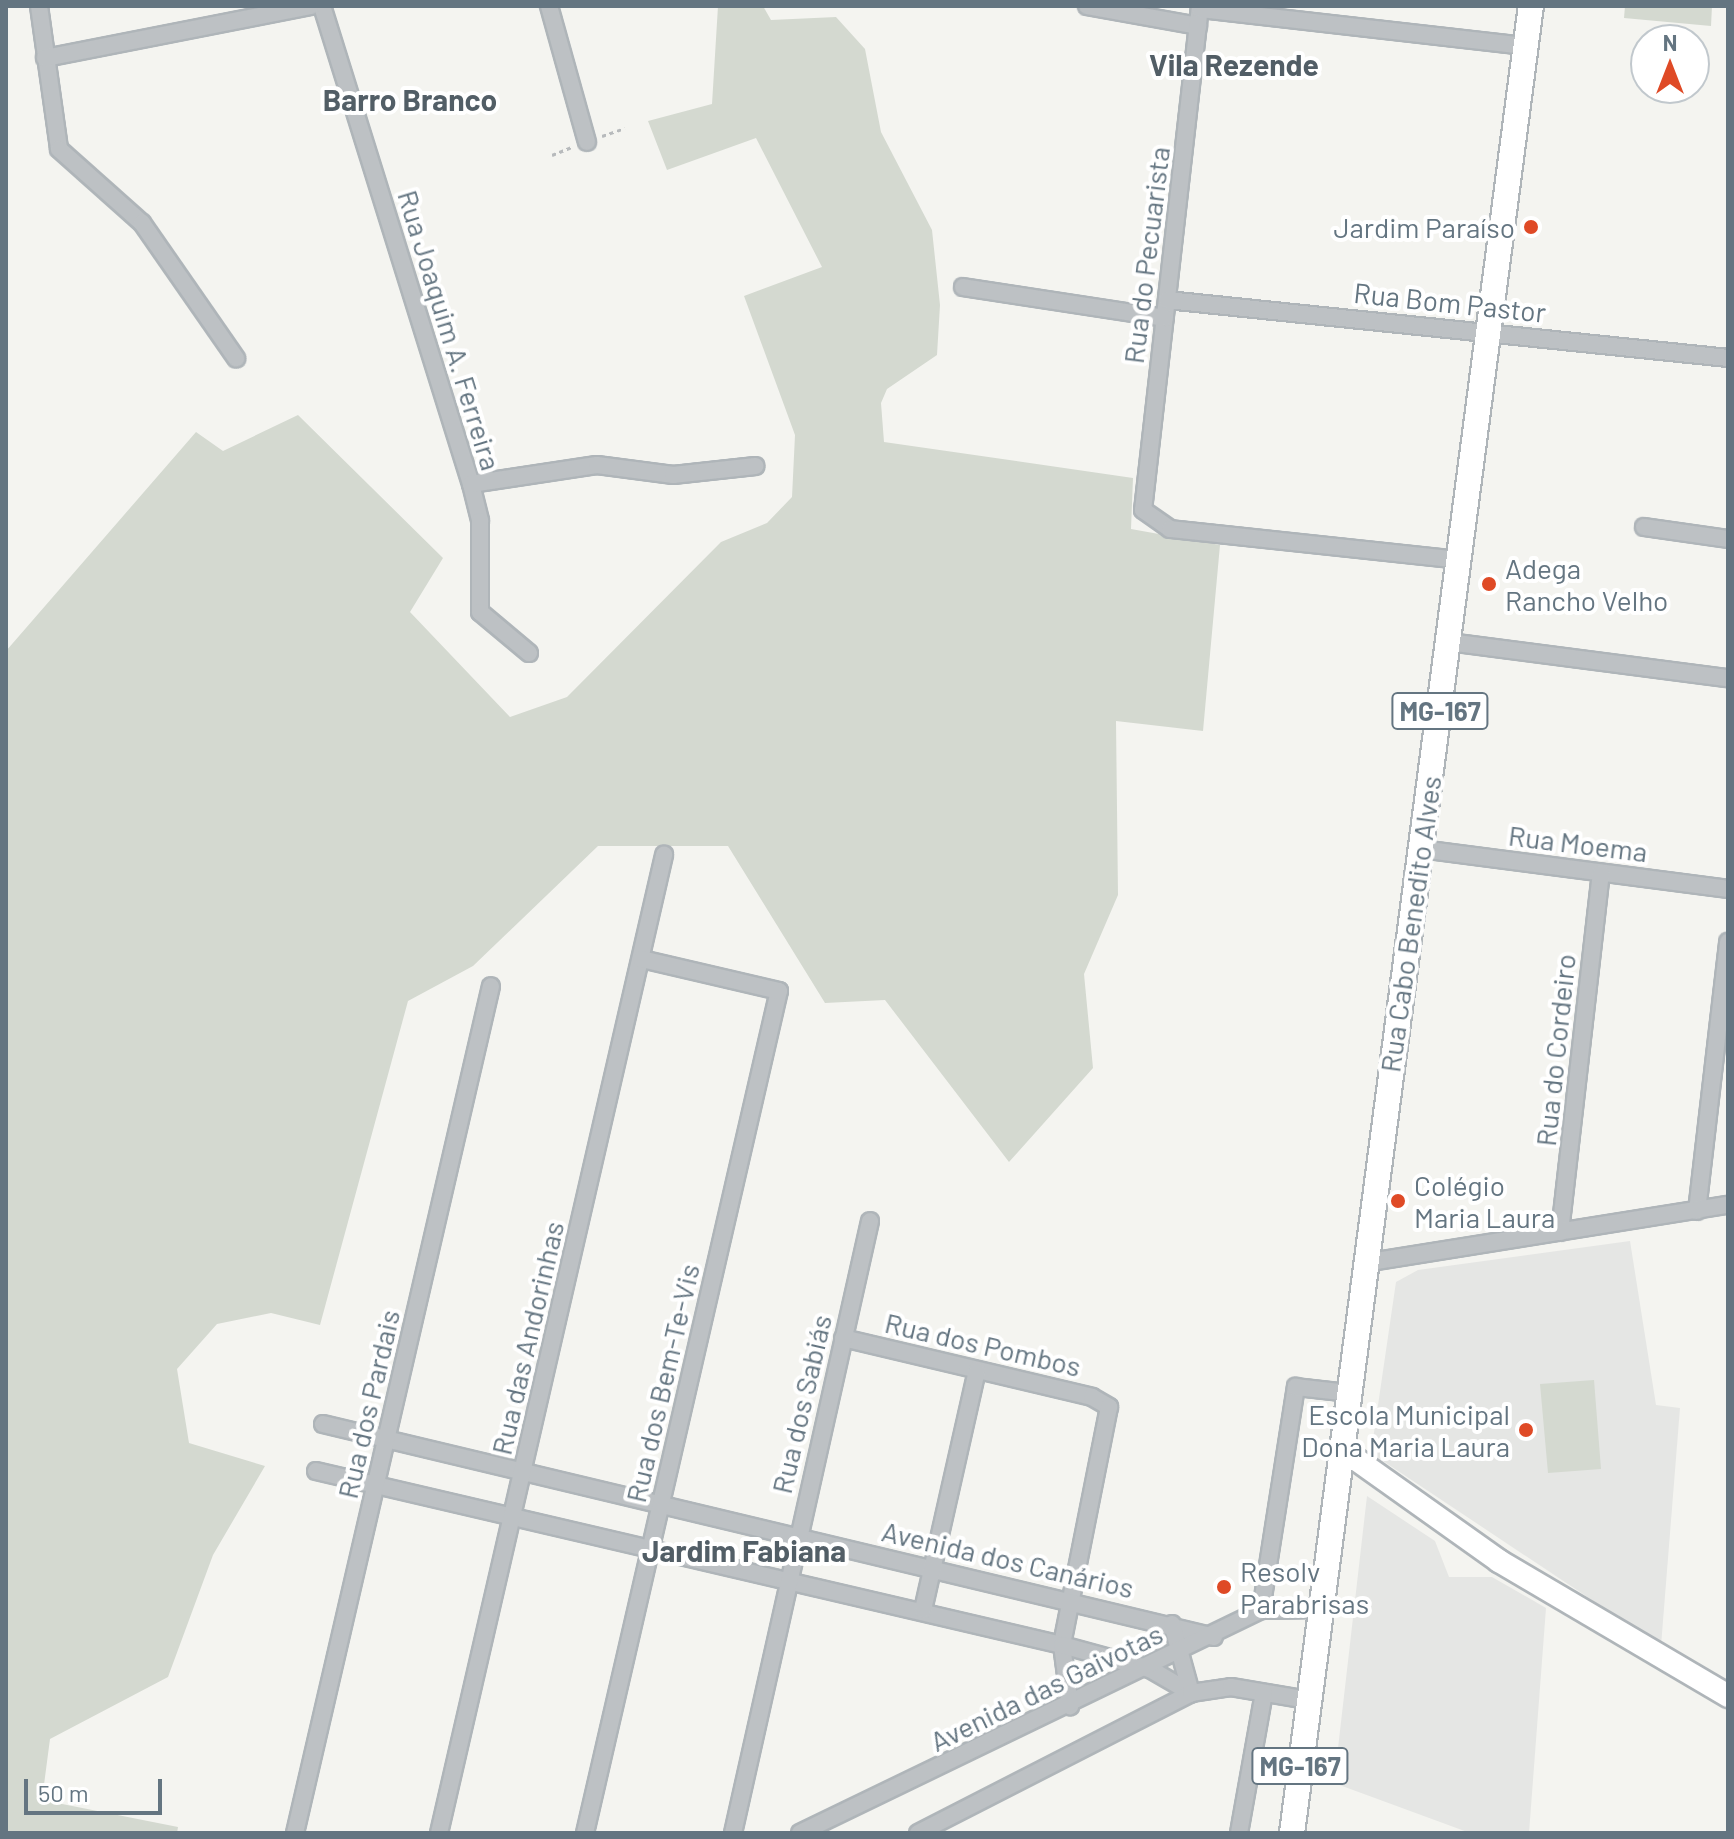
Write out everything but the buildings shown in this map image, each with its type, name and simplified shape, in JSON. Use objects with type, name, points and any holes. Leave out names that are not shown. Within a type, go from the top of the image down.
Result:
[{"type":"main road","name":"Rua Cabo Benedito Alves","points":[[1308,1700],[1531,6]]},
{"type":"main road","name":"MG-167","points":[[1292,1833],[1308,1700]]},
{"type":"street","points":[[39,6],[59,149],[142,223],[236,358]]},
{"type":"street","points":[[45,58],[311,6]]},
{"type":"street","name":"Rua Joaquim A. Ferreira","points":[[322,6],[471,484],[480,521],[480,612],[529,653]]},
{"type":"street","points":[[549,6],[587,142]]},
{"type":"street","points":[[1087,6],[1198,26]]},
{"type":"street","points":[[1200,7],[1526,46]]},
{"type":"street","name":"Rua do Pecuarista","points":[[1200,7],[1143,510],[1170,529],[1460,560]]},
{"type":"street","points":[[963,287],[1165,318]]},
{"type":"street","name":"Rua Bom Pastor","points":[[1167,300],[1728,358]]},
{"type":"street","points":[[471,484],[597,465],[673,475],[756,466]]},
{"type":"street","points":[[1644,527],[1728,539]]},
{"type":"street","points":[[1449,642],[1728,678]]},
{"type":"street","name":"Rua Moema","points":[[1421,849],[1728,889]]},
{"type":"street","name":"Rua das Andorinhas","points":[[439,1833],[664,855]]},
{"type":"street","name":"Rua do Cordeiro","points":[[1560,1232],[1601,873]]},
{"type":"street","points":[[1697,1211],[1728,942]]},
{"type":"street","name":"Rua dos Bem-Te-Vis","points":[[585,1833],[779,991],[642,959]]},
{"type":"street","name":"Rua dos Pardais","points":[[295,1833],[491,986]]},
{"type":"street","points":[[1364,1263],[1728,1205]]},
{"type":"street","name":"Rua dos Sabiás","points":[[733,1833],[786,1580],[870,1221]]},
{"type":"street","name":"Rua dos Pombos","points":[[843,1338],[1109,1407],[1068,1602]]},
{"type":"street","points":[[923,1610],[977,1371]]},
{"type":"street","points":[[1261,1610],[1296,1387],[1349,1393]]},
{"type":"street","name":"Avenida dos Canários","points":[[323,1424],[797,1538],[933,1567],[1068,1602],[1172,1624],[1214,1637]]},
{"type":"street","points":[[1340,1448],[1499,1561],[1727,1698]]},
{"type":"street","points":[[316,1471],[649,1550],[923,1610],[1062,1645],[1150,1669],[1191,1693]]},
{"type":"street","points":[[1068,1602],[1062,1645],[1070,1706]]},
{"type":"street","name":"Avenida das Gaivotas","points":[[800,1833],[1150,1669],[1261,1610],[1319,1609]]},
{"type":"street","points":[[1172,1624],[1177,1654],[1191,1693]]},
{"type":"street","points":[[918,1833],[1191,1693],[1231,1687],[1308,1700]]},
{"type":"street","points":[[1239,1833],[1264,1693]]},
{"type":"path","points":[[552,155],[625,128]]},
{"type":"shaded area","points":[[718,6],[763,6],[771,20],[836,17],[865,49],[881,132],[932,230],[940,305],[937,355],[887,389],[881,403],[884,442],[1133,478],[1131,529],[1220,545],[1203,731],[1116,721],[1118,895],[1084,974],[1093,1068],[1009,1162],[885,1000],[825,1003],[728,846],[598,846],[473,966],[408,1001],[320,1325],[271,1313],[217,1324],[177,1369],[189,1443],[265,1466],[213,1555],[168,1677],[50,1739],[42,1800],[178,1827],[177,1833],[6,1833],[6,651],[196,432],[223,451],[298,415],[443,558],[410,612],[510,717],[567,697],[721,542],[767,523],[792,497],[795,435],[744,296],[822,267],[756,138],[667,170],[648,121],[712,104]]},
{"type":"shaded area","points":[[1625,6],[1712,6],[1711,26],[1624,18]]},
{"type":"shaded area","name":"Escola Municipal Dona Maria Laura","points":[[1630,1241],[1656,1405],[1680,1408],[1661,1646],[1371,1453],[1396,1282],[1418,1270]]},
{"type":"shaded area","points":[[1594,1380],[1601,1469],[1548,1473],[1540,1384]]},
{"type":"shaded area","points":[[1367,1496],[1435,1541],[1449,1577],[1492,1577],[1546,1608],[1529,1833],[1470,1833],[1334,1783]]},
{"type":"place","name":"Jardim Paraíso","points":[[1531,227]]},
{"type":"place","name":"Adega Rancho Velho","points":[[1489,584]]},
{"type":"place","name":"Colégio Maria Laura","points":[[1398,1201]]},
{"type":"place","name":"Escola Municipal Dona Maria Laura","points":[[1526,1430]]},
{"type":"place","name":"Resolv Parabrisas","points":[[1224,1587]]},
{"type":"district","name":"Vila Rezende","points":[[1234,64]]},
{"type":"district","name":"Barro Branco","points":[[410,99]]},
{"type":"district","name":"Jardim Fabiana","points":[[744,1550]]}]
